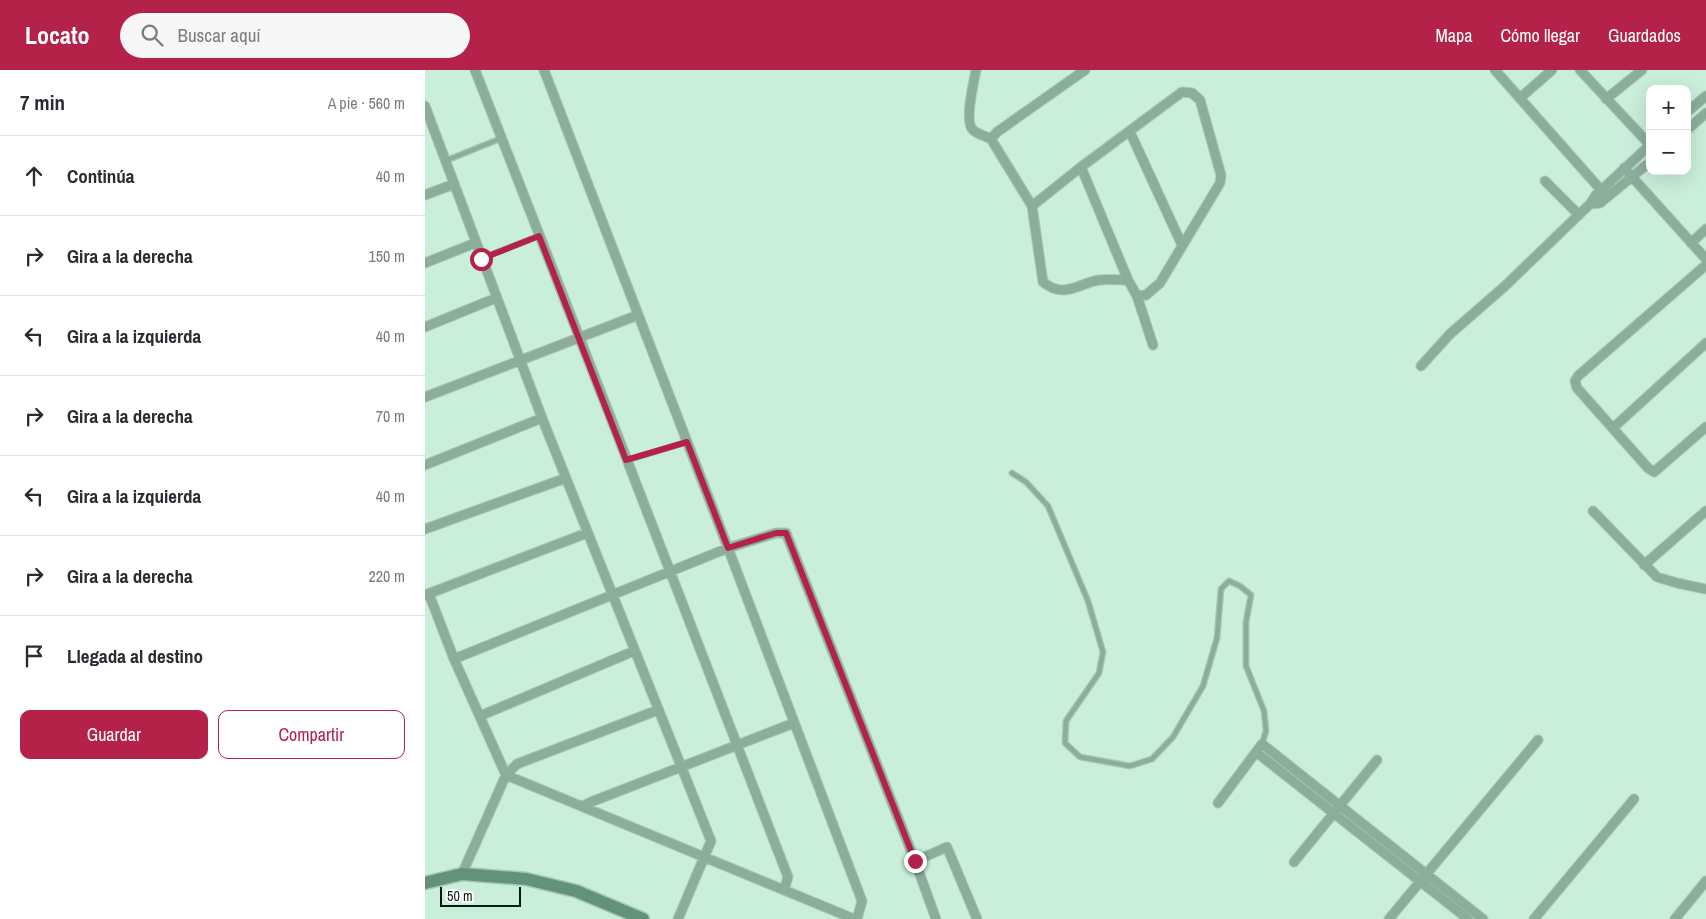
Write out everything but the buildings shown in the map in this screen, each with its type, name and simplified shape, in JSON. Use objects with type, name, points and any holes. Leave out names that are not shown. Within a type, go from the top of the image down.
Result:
[{"type":"main road","points":[[425,883],[462,874],[526,879],[576,891],[643,919]]},
{"type":"street","points":[[475,70],[788,876],[784,890]]},
{"type":"street","points":[[543,70],[728,548],[861,901],[856,919],[506,774],[427,595],[587,533]]},
{"type":"street","points":[[976,70],[971,92],[969,125],[974,132],[991,139],[1032,206],[1043,282],[1052,289],[1064,291],[1101,280],[1127,280]]},
{"type":"street","points":[[991,139],[997,132],[1085,70]]},
{"type":"street","points":[[1495,70],[1601,190]]},
{"type":"street","points":[[1520,98],[1552,70]]},
{"type":"street","points":[[1580,70],[1646,141]]},
{"type":"street","points":[[1606,99],[1641,70]]},
{"type":"street","points":[[1032,206],[1182,92],[1192,93],[1200,100],[1221,176],[1219,183],[1160,283],[1146,295],[1137,296]]},
{"type":"street","points":[[1691,109],[1706,96]]},
{"type":"street","points":[[425,106],[519,360],[711,841],[678,919]]},
{"type":"street","points":[[1691,126],[1706,113]]},
{"type":"street","points":[[1131,132],[1182,245]]},
{"type":"street","points":[[1421,366],[1450,334],[1505,286],[1590,204],[1601,190],[1646,149]]},
{"type":"street","points":[[1590,204],[1600,203],[1646,165]]},
{"type":"street","points":[[1081,167],[1127,280],[1137,296],[1153,345]]},
{"type":"street","points":[[1624,168],[1706,259]]},
{"type":"street","points":[[1545,181],[1579,215]]},
{"type":"street","points":[[425,195],[454,184]]},
{"type":"street","points":[[1691,243],[1706,229]]},
{"type":"street","points":[[425,262],[475,243]]},
{"type":"street","points":[[1706,264],[1578,376],[1575,381],[1577,388],[1648,468],[1654,472],[1706,427]]},
{"type":"street","points":[[425,327],[496,298]]},
{"type":"street","points":[[425,397],[638,315]]},
{"type":"street","points":[[1613,428],[1706,342]]},
{"type":"street","points":[[425,465],[542,418]]},
{"type":"street","points":[[425,529],[566,478]]},
{"type":"street","points":[[1593,511],[1657,577],[1677,584],[1706,589]]},
{"type":"street","points":[[1644,565],[1706,511]]},
{"type":"street","points":[[455,659],[728,548],[776,533],[786,533],[936,919]]},
{"type":"street","points":[[480,716],[634,651]]},
{"type":"street","points":[[462,874],[506,774],[517,764],[658,710]]},
{"type":"street","points":[[583,806],[794,722]]},
{"type":"street","points":[[1389,919],[1538,740]]},
{"type":"street","points":[[1218,803],[1259,748]]},
{"type":"street","points":[[1259,748],[1340,806],[1468,919]]},
{"type":"street","points":[[1259,748],[1334,813],[1483,919]]},
{"type":"street","points":[[1294,862],[1377,760]]},
{"type":"street","points":[[1534,919],[1634,799]]},
{"type":"street","points":[[915,861],[947,847],[977,919]]},
{"type":"street","points":[[1675,919],[1706,881]]},
{"type":"lane","points":[[445,160],[501,138]]},
{"type":"lane","points":[[481,259],[539,236]]},
{"type":"lane","points":[[626,460],[687,442]]},
{"type":"lane","points":[[1012,472],[1026,482],[1048,506],[1088,601],[1103,652],[1099,672],[1066,721],[1065,743],[1079,757],[1130,766],[1153,759],[1173,737],[1203,686],[1217,638],[1221,589],[1229,581],[1240,586],[1251,595],[1246,622],[1246,666],[1264,711],[1266,731],[1259,748]]},
{"type":"route","points":[[481,259],[539,236],[626,460],[687,442],[728,548],[776,533],[786,533],[915,861]]}]
